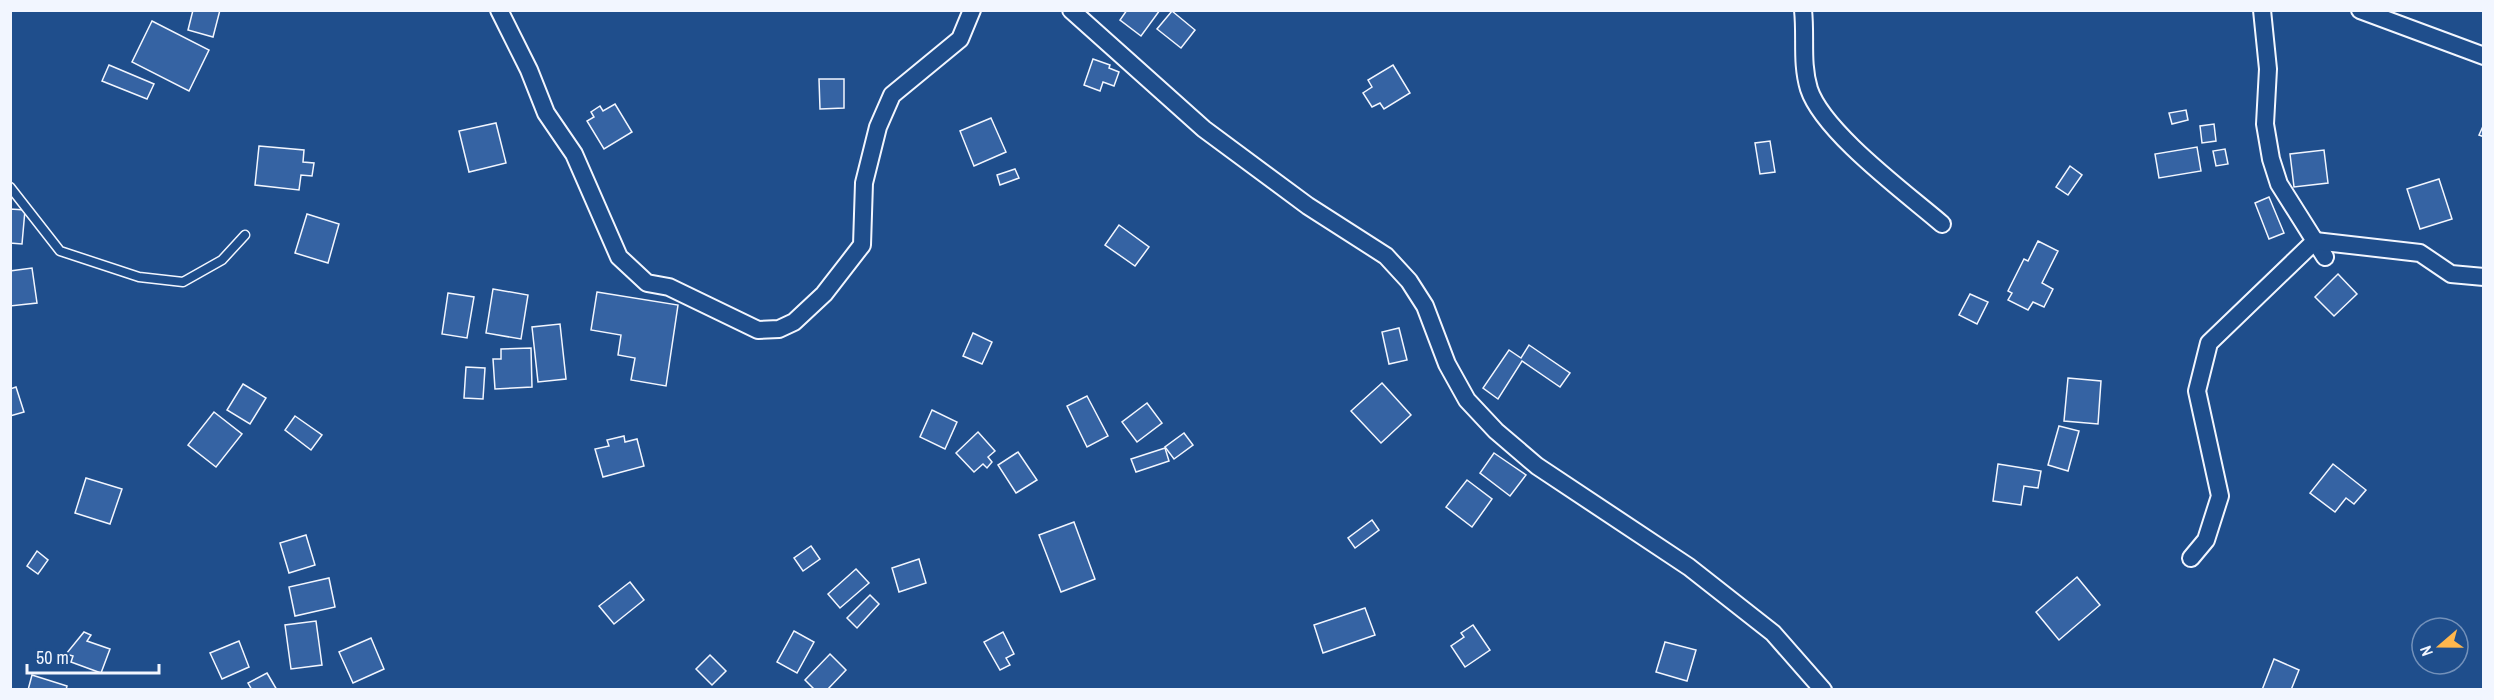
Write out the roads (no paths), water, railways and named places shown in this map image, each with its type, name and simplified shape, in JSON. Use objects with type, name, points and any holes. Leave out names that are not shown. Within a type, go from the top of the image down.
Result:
[{"type":"street","points":[[499,10],[529,70],[546,113],[574,154],[619,257],[647,283],[669,287],[758,330],[779,329],[794,322],[830,286],[862,245],[864,183],[878,128],[892,95],[960,39],[972,10]]},
{"type":"street","points":[[1071,10],[1204,129],[1308,206],[1386,256],[1409,281],[1425,306],[1447,364],[1467,400],[1496,431],[1537,466],[1689,567],[1773,633],[1823,690]]},
{"type":"street","points":[[1803,10],[1803,58],[1809,90],[1822,112],[1844,139],[1942,224]]},
{"type":"street","points":[[2262,10],[2268,69],[2265,124],[2271,159],[2279,184],[2325,257]]},
{"type":"street","points":[[2360,10],[2484,56]]},
{"type":"street","points":[[2315,241],[2420,253],[2451,274],[2484,277]]},
{"type":"street","points":[[2191,558],[2206,540],[2220,496],[2197,391],[2209,343],[2315,241]]},
{"type":"lane","points":[[10,188],[60,250],[140,277],[183,282],[222,260],[245,235]]}]
